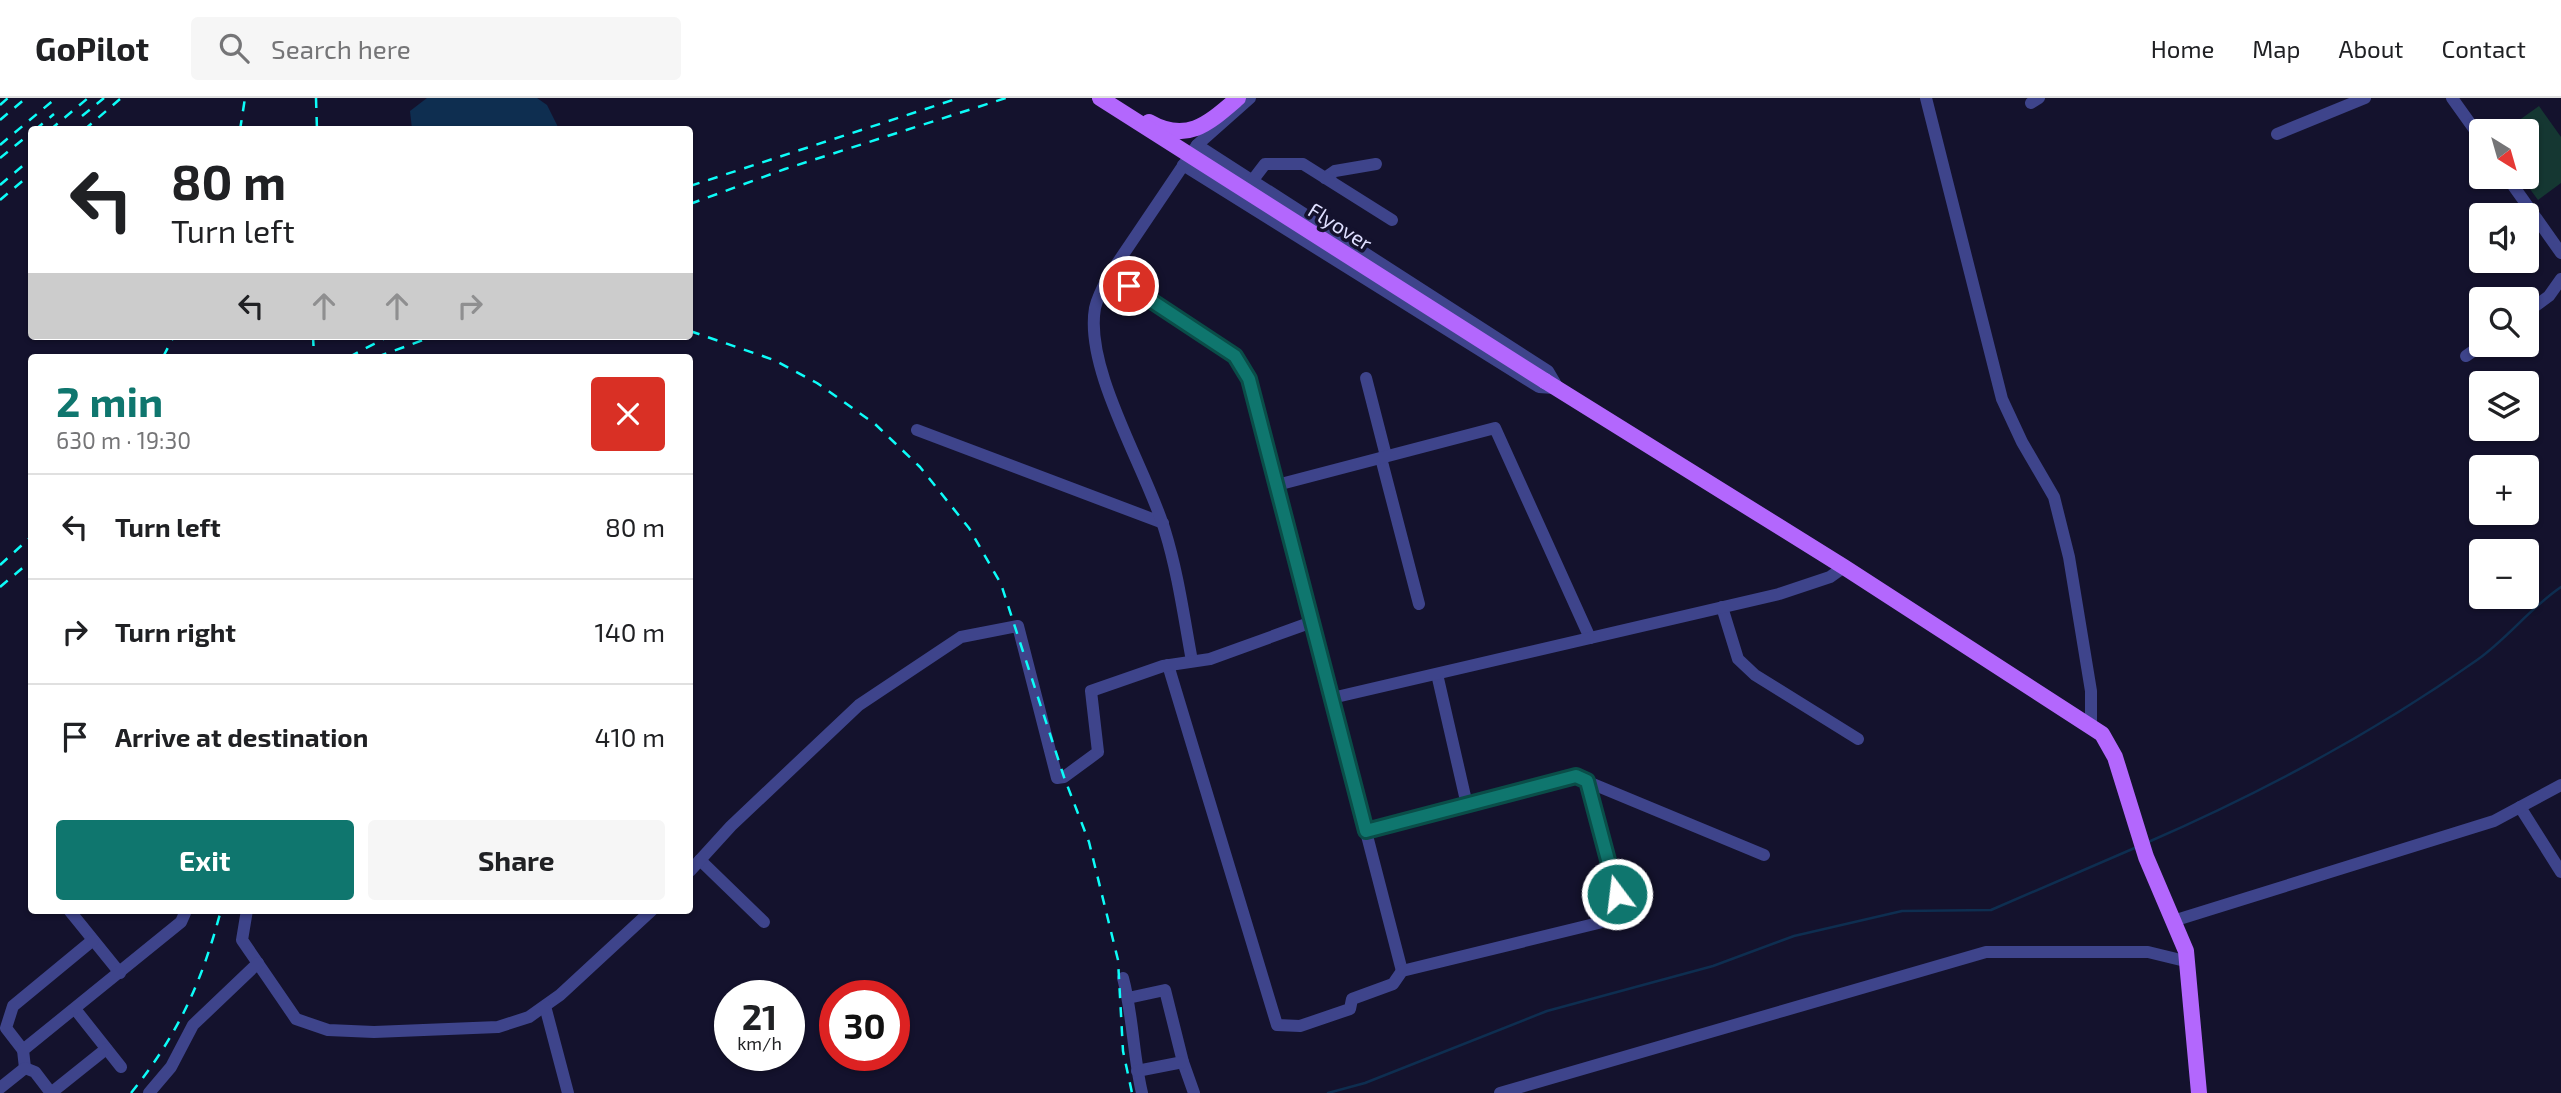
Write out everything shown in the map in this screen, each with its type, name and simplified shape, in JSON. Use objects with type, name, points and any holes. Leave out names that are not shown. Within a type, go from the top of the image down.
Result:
[{"type":"main road","points":[[1102,99],[1114,101],[1162,130],[1174,133],[1211,122],[1238,98]]},
{"type":"main road","name":"Flyover","points":[[1102,99],[1843,567],[2102,734],[2115,757],[2146,857],[2186,951],[2187,985],[2183,994],[2194,1091]]},
{"type":"street","points":[[1192,662],[1176,570],[1163,523],[1106,385],[1097,345],[1095,311],[1100,292],[1110,274],[1196,145],[1250,98]]},
{"type":"street","points":[[2277,135],[2344,102],[2365,98]]},
{"type":"street","points":[[2452,98],[2469,122]]},
{"type":"street","points":[[1930,100],[2002,399],[2022,442],[2054,498],[2069,557],[2091,691],[2091,727]]},
{"type":"street","points":[[1183,165],[1539,387],[1552,385],[1548,371],[1196,145]]},
{"type":"street","points":[[1252,181],[1265,163],[1303,164],[1392,220]]},
{"type":"street","points":[[1325,177],[1335,171],[1376,164]]},
{"type":"street","points":[[2516,189],[2561,253]]},
{"type":"street","points":[[1110,274],[1235,356],[1249,379],[1402,971]]},
{"type":"street","points":[[2539,303],[2549,296],[2561,279]]},
{"type":"street","points":[[1367,378],[1419,604]]},
{"type":"street","points":[[1277,485],[1495,428],[1590,638]]},
{"type":"street","points":[[917,430],[1163,523]]},
{"type":"street","points":[[1332,698],[1779,594],[1830,577],[1843,567]]},
{"type":"street","points":[[1722,607],[1738,659],[1755,675],[1858,739]]},
{"type":"street","points":[[693,867],[732,826],[859,705],[961,637],[1018,626],[1057,779],[1064,777],[1098,752],[1091,691],[1168,665],[1210,659],[1312,622]]},
{"type":"street","points":[[1168,665],[1277,1025],[1300,1026],[1350,1009],[1352,999],[1393,984],[1402,971],[1623,917],[1587,781]]},
{"type":"street","points":[[1437,674],[1467,805]]},
{"type":"street","points":[[1366,831],[1576,776],[1764,855]]},
{"type":"street","points":[[2173,921],[2494,821],[2561,785]]},
{"type":"street","points":[[2520,807],[2561,872]]},
{"type":"street","points":[[700,859],[764,922]]},
{"type":"street","points":[[72,914],[120,973]]},
{"type":"street","points":[[23,1050],[181,922],[185,914]]},
{"type":"street","points":[[246,914],[242,940],[296,1019],[328,1030],[374,1032],[498,1027],[529,1017],[545,1006],[648,914]]},
{"type":"street","points":[[24,1068],[23,1050],[3,1030],[13,1006],[93,940]]},
{"type":"street","points":[[1500,1093],[1986,952],[2148,951],[2185,961]]},
{"type":"street","points":[[149,1093],[170,1067],[193,1025],[258,963]]},
{"type":"street","points":[[1123,978],[1129,998],[1142,1093]]},
{"type":"street","points":[[1129,998],[1165,990],[1183,1062],[1194,1093]]},
{"type":"street","points":[[545,1006],[568,1093]]},
{"type":"street","points":[[75,1009],[121,1067]]},
{"type":"street","points":[[24,1068],[35,1072],[51,1093],[106,1049]]},
{"type":"street","points":[[1137,1071],[1183,1062]]},
{"type":"street","points":[[0,1088],[24,1068]]},
{"type":"green space","points":[[2539,106],[2561,137],[2561,183],[2538,200],[2530,189],[2539,189],[2539,119],[2521,119]]},
{"type":"water","points":[[427,98],[537,98],[547,105],[558,126],[412,126],[410,111]]},
{"type":"waterway","points":[[2146,843],[2274,782],[2398,712],[2488,652],[2561,587]]},
{"type":"waterway","points":[[1328,1093],[1365,1083],[1547,1011],[1713,966],[1794,936],[1902,911],[1991,910],[2137,847]]},
{"type":"railway","points":[[0,105],[8,98]]},
{"type":"railway","points":[[0,120],[26,98]]},
{"type":"railway","points":[[0,145],[56,98]]},
{"type":"railway","points":[[55,126],[88,98]]},
{"type":"railway","points":[[82,116],[104,98]]},
{"type":"railway","points":[[241,126],[245,98]]},
{"type":"railway","points":[[316,98],[317,126]]},
{"type":"railway","points":[[693,185],[959,98]]},
{"type":"railway","points":[[693,203],[785,169],[1006,98]]},
{"type":"railway","points":[[89,126],[120,99]]},
{"type":"railway","points":[[40,126],[54,114]]},
{"type":"railway","points":[[0,158],[28,135]]},
{"type":"railway","points":[[0,185],[28,161]]},
{"type":"railway","points":[[0,200],[28,176]]},
{"type":"railway","points":[[693,332],[774,360],[817,383],[875,424],[920,467],[969,528],[1001,584],[1064,777],[1089,842],[1118,960],[1123,1051],[1132,1093]]},
{"type":"railway","points":[[165,354],[172,340]]},
{"type":"railway","points":[[313,340],[314,354]]},
{"type":"railway","points":[[355,354],[381,340]]},
{"type":"railway","points":[[385,354],[423,340]]},
{"type":"railway","points":[[0,565],[28,540]]},
{"type":"railway","points":[[0,587],[28,563]]},
{"type":"railway","points":[[131,1093],[162,1050],[186,1007],[206,961],[220,914]]},
{"type":"route","points":[[1129,286],[1235,356],[1249,379],[1366,831],[1576,776],[1587,781],[1617,894]]}]
